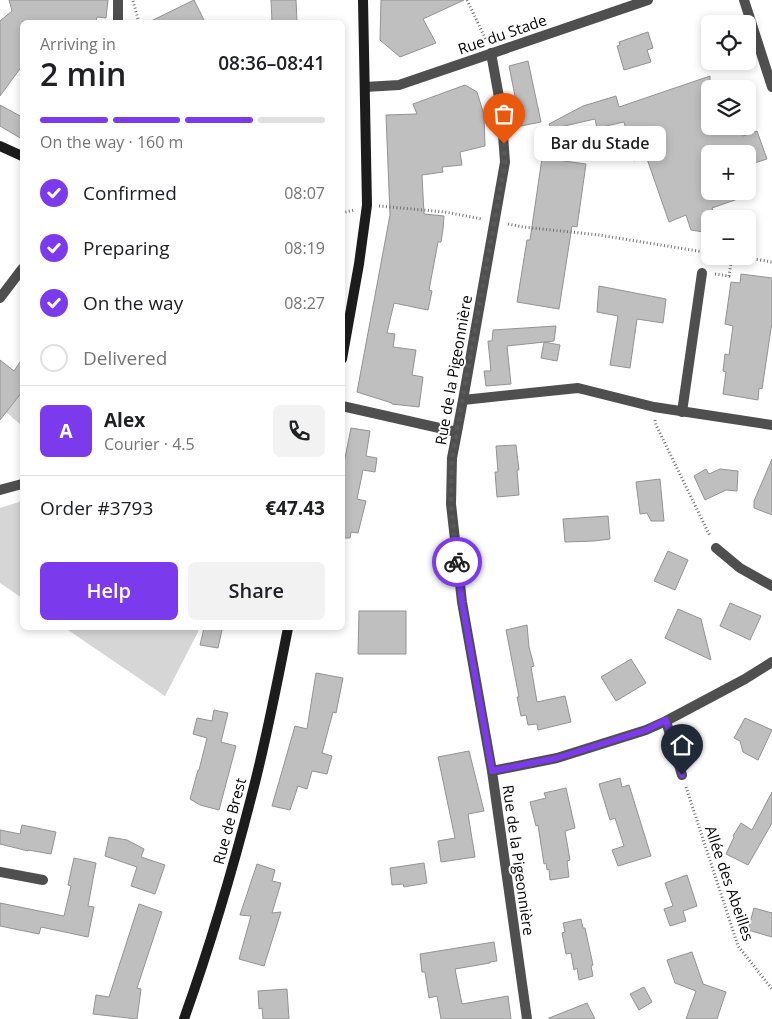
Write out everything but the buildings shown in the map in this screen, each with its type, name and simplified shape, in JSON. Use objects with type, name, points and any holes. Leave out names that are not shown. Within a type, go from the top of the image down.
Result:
[{"type":"main road","points":[[345,342],[367,205],[363,0]]},
{"type":"main road","points":[[0,146],[20,155]]},
{"type":"main road","name":"Rue de Brest","points":[[184,1019],[228,884],[252,796],[288,630]]},
{"type":"street","points":[[118,0],[118,20]]},
{"type":"street","points":[[744,0],[772,87]]},
{"type":"street","name":"Rue du Stade","points":[[365,87],[399,85],[644,1]]},
{"type":"street","name":"Rue de la Pigeonnière","points":[[491,53],[501,108],[505,162],[464,400],[456,432],[452,458],[451,504],[462,602],[492,771],[527,1019]]},
{"type":"street","points":[[0,298],[20,272]]},
{"type":"street","points":[[682,412],[702,273]]},
{"type":"street","points":[[464,400],[578,388],[654,407],[772,425]]},
{"type":"street","points":[[345,407],[456,432]]},
{"type":"street","points":[[0,490],[20,485]]},
{"type":"street","points":[[716,548],[740,568],[772,586]]},
{"type":"street","points":[[492,771],[557,758],[646,730],[745,679],[772,662]]},
{"type":"street","points":[[666,720],[682,775]]},
{"type":"street","points":[[0,872],[43,880]]},
{"type":"path","points":[[133,0],[138,20]]},
{"type":"path","points":[[467,0],[491,53]]},
{"type":"path","points":[[599,235],[701,252]]},
{"type":"path","points":[[756,259],[772,262]]},
{"type":"path","points":[[702,273],[729,276],[731,265]]},
{"type":"path","points":[[654,407],[656,425],[716,548]]},
{"type":"path","name":"Allée des Abeilles","points":[[682,775],[738,946],[772,989]]},
{"type":"shaded area","points":[[20,394],[20,424],[6,412]]},
{"type":"shaded area","points":[[20,502],[20,597],[0,583],[0,508]]},
{"type":"shaded area","points":[[68,630],[198,630],[165,696]]},
{"type":"way so far","points":[[457,562],[451,504],[452,458],[464,400],[505,162],[504,144]]},
{"type":"place","name":"Bar du Stade","points":[[504,144]]},
{"type":"route","points":[[457,562],[462,602],[492,771],[557,758],[646,730],[666,720],[682,775]]}]
